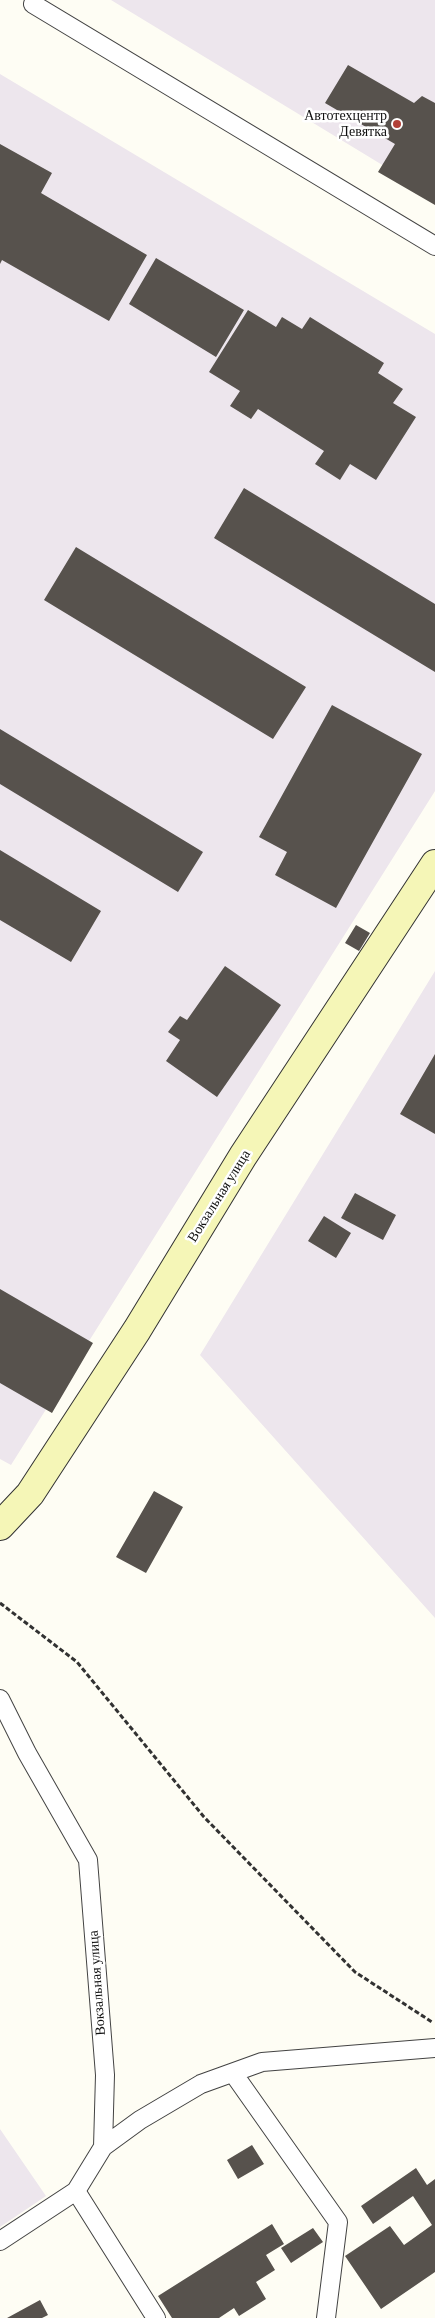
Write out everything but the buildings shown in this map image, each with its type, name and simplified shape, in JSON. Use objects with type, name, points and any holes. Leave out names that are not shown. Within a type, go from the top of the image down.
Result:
[{"type":"street","name":"Вокзальная улица","points":[[0,1526],[30,1494],[84,1412],[137,1330],[243,1156],[435,864]]},
{"type":"lane","points":[[33,4],[435,246]]},
{"type":"lane","name":"Вокзальная улица","points":[[0,1699],[88,1860],[104,2074],[103,2147]]},
{"type":"lane","points":[[0,2241],[76,2191],[103,2147],[140,2120],[202,2084],[262,2062],[435,2048]]},
{"type":"lane","points":[[234,2072],[338,2222],[326,2318]]},
{"type":"lane","points":[[76,2191],[156,2318]]},
{"type":"path","points":[[0,1603],[77,1662],[204,1816],[355,1972],[435,2024]]},
{"type":"shaded area","points":[[111,0],[435,0],[435,197]]},
{"type":"shaded area","points":[[0,74],[435,334],[435,791],[11,1465],[0,1459]]},
{"type":"shaded area","points":[[435,971],[435,1618],[200,1355]]},
{"type":"shaded area","points":[[0,2129],[46,2196],[0,2227]]},
{"type":"place","name":"Автотехцентр Девятка","points":[[397,124]]}]
